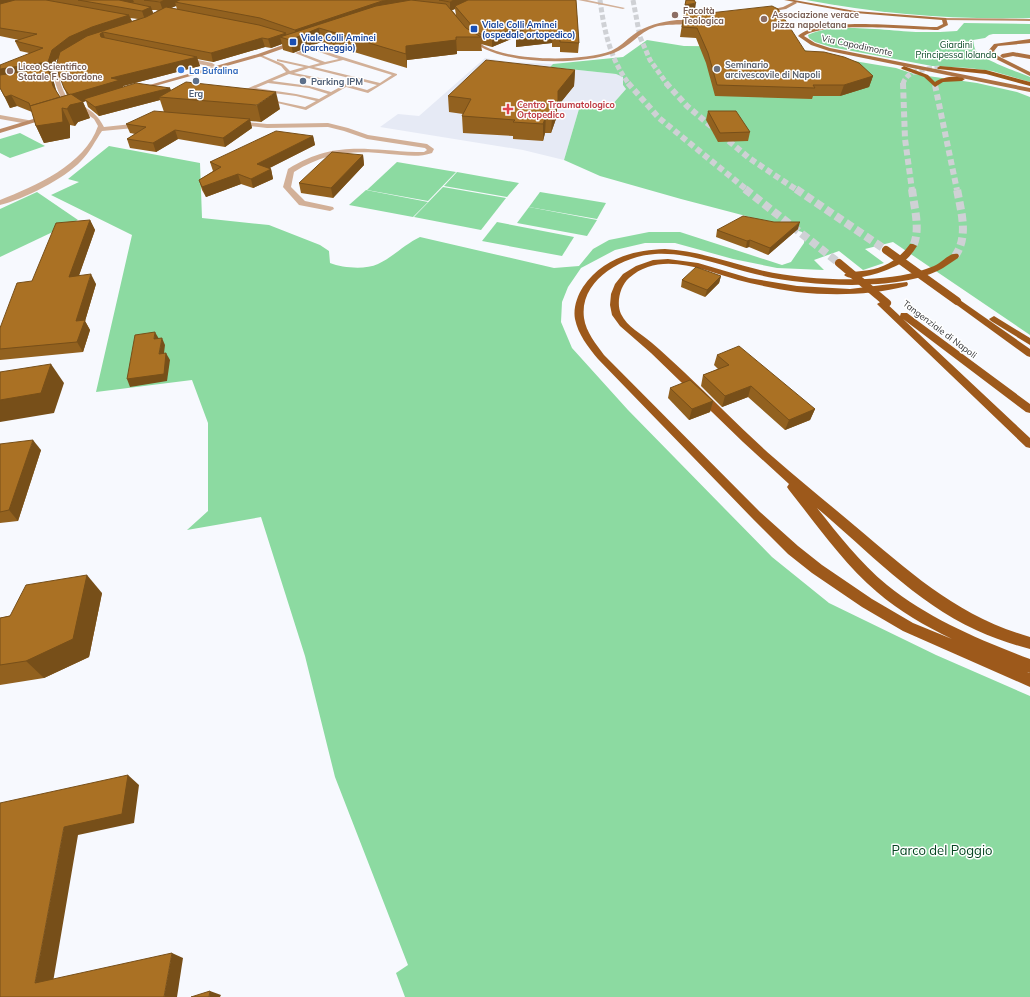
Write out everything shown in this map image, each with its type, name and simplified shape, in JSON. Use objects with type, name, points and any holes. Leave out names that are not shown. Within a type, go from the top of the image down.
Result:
[{"type":"highway","points":[[904,68],[926,76],[935,85],[942,80],[962,79]]},
{"type":"highway","points":[[940,68],[986,72],[1030,84]]},
{"type":"highway","points":[[722,262],[804,274],[850,275],[868,273],[893,264],[908,255],[913,246]]},
{"type":"highway","points":[[886,250],[1030,354]]},
{"type":"highway","points":[[955,256],[947,264],[929,272],[878,281],[824,282],[771,275],[690,254],[664,251],[638,254],[612,263],[595,276],[583,295],[580,319],[590,344],[614,371],[756,515],[793,550],[817,569],[866,603],[908,627],[1030,680]]},
{"type":"highway","points":[[929,272],[922,278],[911,283],[881,290],[852,292],[813,291],[745,279],[697,264],[677,261],[653,262],[632,271],[619,284],[614,303],[615,312],[621,321],[652,348],[770,461],[925,591],[972,621],[996,632],[1030,642]]},
{"type":"highway","points":[[839,263],[884,303],[1030,444]]},
{"type":"highway","points":[[957,301],[993,318],[1030,342]]},
{"type":"highway","name":"Tangenziale di Napoli","points":[[884,303],[1030,409]]},
{"type":"highway","points":[[994,382],[1030,416]]},
{"type":"highway","points":[[770,461],[864,572],[882,588],[924,617],[951,633],[1030,666]]},
{"type":"main road","points":[[786,0],[854,12],[944,20],[1030,20]]},
{"type":"main road","points":[[753,14],[777,10],[795,2]]},
{"type":"main road","name":"Via Capodimonte","points":[[802,28],[848,23],[925,24],[930,23],[931,18]]},
{"type":"main road","points":[[466,32],[475,43],[496,52],[520,57],[562,60],[598,55],[618,50],[643,30],[658,25],[701,20]]},
{"type":"main road","name":"Via Capodimonte","points":[[944,20],[946,26],[938,29],[844,26],[810,30],[804,32],[801,36],[809,42],[829,49],[1030,90]]},
{"type":"main road","points":[[127,92],[260,55],[306,39]]},
{"type":"main road","name":"Via Capodimonte","points":[[795,39],[802,44],[821,50],[1030,93]]},
{"type":"main road","points":[[1030,41],[1013,42],[994,46],[991,51],[996,57],[1030,74]]},
{"type":"main road","points":[[1030,57],[1013,54],[1004,55],[1030,69]]},
{"type":"main road","points":[[63,112],[83,106]]},
{"type":"main road","points":[[0,131],[56,114]]},
{"type":"street","points":[[580,0],[623,8]]},
{"type":"street","points":[[288,39],[294,41]]},
{"type":"street","points":[[72,109],[68,106],[59,86],[56,75],[56,67],[62,59],[76,51]]},
{"type":"street","points":[[175,57],[212,65]]},
{"type":"street","points":[[49,76],[56,75]]},
{"type":"street","points":[[0,203],[59,175],[86,153],[100,129],[100,124],[96,118],[83,106]]},
{"type":"street","points":[[0,117],[28,122]]},
{"type":"street","points":[[100,129],[134,126],[148,118]]},
{"type":"street","points":[[228,123],[267,126],[328,125],[346,129],[367,137],[427,146],[431,149],[430,152],[420,155],[367,150],[347,150],[305,161],[291,171],[287,187],[302,203],[330,209]]},
{"type":"lane","points":[[260,55],[282,65],[289,73],[368,92],[395,75],[311,48],[298,53],[326,64]]},
{"type":"lane","points":[[260,55],[380,84]]},
{"type":"lane","points":[[250,98],[234,95],[289,73],[342,59]]},
{"type":"lane","points":[[268,82],[310,87],[332,94]]},
{"type":"lane","points":[[258,99],[306,109],[345,86]]},
{"type":"lane","points":[[252,89],[296,95],[320,101]]},
{"type":"shaded area","name":"Centro Traumatologico Ortopedico","points":[[485,58],[510,62],[553,64],[550,67],[616,74],[623,77],[623,85],[626,89],[611,106],[579,109],[564,160],[523,150],[380,127],[398,114],[419,116]]},
{"type":"green space","points":[[806,0],[1030,0],[1030,18],[974,18],[918,15],[862,9]]},
{"type":"green space","name":"Giardini Principessa Iolanda","points":[[964,23],[1030,24],[1030,34],[993,34],[985,38],[973,40],[975,49],[981,55],[995,63],[1030,77],[1030,82],[992,71],[932,66],[831,47],[815,42],[809,38],[808,35],[819,31],[848,28],[911,32],[957,31]]},
{"type":"green space","name":"Parco del Poggio","points":[[647,40],[684,46],[796,47],[818,55],[896,68],[914,74],[977,83],[1017,92],[1030,97],[1030,335],[893,242],[865,249],[884,263],[863,270],[839,251],[814,260],[824,270],[777,268],[733,259],[675,243],[645,243],[615,250],[581,268],[568,287],[562,302],[561,322],[572,348],[628,410],[772,557],[829,603],[936,655],[1030,696],[1030,997],[405,997],[396,973],[408,965],[335,777],[305,656],[261,517],[187,530],[208,511],[208,423],[192,380],[96,392],[132,235],[51,195],[79,182],[68,179],[109,146],[200,163],[202,218],[269,225],[320,245],[329,251],[330,263],[341,266],[361,268],[373,266],[389,258],[409,243],[420,237],[554,268],[579,266],[593,249],[609,240],[649,232],[680,232],[782,265],[791,262],[804,243],[805,236],[802,232],[600,176],[564,160],[579,109],[611,106],[626,89],[623,85],[623,77],[616,74],[550,67],[553,64],[623,57]]},
{"type":"green space","points":[[20,133],[45,146],[10,158],[0,153],[0,139]]},
{"type":"green space","points":[[397,162],[456,172],[428,201],[367,190]]},
{"type":"green space","points":[[457,172],[519,183],[507,197],[444,186]]},
{"type":"green space","points":[[443,187],[506,198],[481,230],[414,217]]},
{"type":"green space","points":[[366,190],[428,202],[413,217],[349,205]]},
{"type":"green space","points":[[37,192],[78,220],[0,257],[0,209]]},
{"type":"green space","points":[[540,192],[606,203],[597,219],[529,207]]},
{"type":"green space","points":[[529,207],[597,220],[587,236],[517,223]]},
{"type":"green space","points":[[497,222],[574,237],[562,256],[482,241]]},
{"type":"building","points":[[15,0],[46,0],[129,15],[92,27],[69,37],[52,50],[48,62],[0,69],[0,65],[43,48],[15,41],[37,34],[0,28],[0,4]]},
{"type":"building","points":[[78,0],[119,0],[151,7],[142,11]]},
{"type":"building","points":[[144,0],[165,0],[160,2]]},
{"type":"building","points":[[180,0],[392,0],[382,1],[295,30],[260,18],[175,2]]},
{"type":"building","points":[[411,0],[446,4],[466,28],[481,37],[456,37],[456,40],[406,46],[406,54],[319,28],[290,40],[280,37],[376,6]]},
{"type":"building","points":[[439,0],[454,0],[450,2]]},
{"type":"building","points":[[468,0],[576,0],[579,43],[560,42],[560,37],[553,37],[553,33],[516,37],[533,21],[492,37],[480,34],[455,6]]},
{"type":"building","points":[[686,0],[694,0],[696,3],[685,5]]},
{"type":"building","points":[[772,6],[778,9],[805,51],[824,52],[844,57],[859,63],[873,76],[844,85],[813,85],[815,88],[717,85],[708,53],[697,28],[682,27],[684,13],[699,12],[701,14]]},
{"type":"building","points":[[166,7],[259,25],[286,33],[268,39],[262,38],[211,53],[103,32],[100,34],[101,37],[197,57],[111,78],[120,80],[69,95],[64,88],[59,75],[57,62],[60,52],[87,36],[146,17]]},
{"type":"building","points":[[486,60],[575,70],[558,91],[558,100],[552,117],[546,116],[543,124],[513,122],[515,120],[462,116],[471,99],[448,96]]},
{"type":"building","points":[[48,68],[53,86],[60,97],[30,106],[29,103],[11,95],[5,97],[0,88],[0,75]]},
{"type":"building","points":[[186,82],[276,92],[257,105],[159,97]]},
{"type":"building","points":[[136,83],[170,88],[95,107],[84,99]]},
{"type":"building","points":[[71,94],[83,102],[70,105],[67,109],[62,108],[63,122],[36,126],[30,106]]},
{"type":"building","points":[[154,111],[250,119],[223,138],[175,130],[153,143],[127,139],[146,127],[126,124]]},
{"type":"building","points":[[708,111],[736,111],[750,132],[720,133]]},
{"type":"building","points":[[276,131],[313,136],[257,164],[271,169],[251,179],[238,174],[202,187],[199,180],[221,167],[210,162]]},
{"type":"building","points":[[332,152],[363,155],[331,188],[299,183]]},
{"type":"building","points":[[743,216],[774,222],[800,222],[770,248],[717,230]]},
{"type":"building","points":[[90,220],[69,277],[91,274],[76,321],[85,320],[77,342],[0,349],[0,328],[17,283],[32,281],[56,223]]},
{"type":"building","points":[[696,267],[721,276],[707,290],[682,280]]},
{"type":"building","points":[[155,332],[154,339],[162,338],[159,354],[166,353],[164,374],[127,379],[135,335]]},
{"type":"building","points":[[739,346],[815,409],[789,420],[751,386],[725,396],[703,375],[729,365],[717,355]]},
{"type":"building","points":[[51,364],[41,393],[0,400],[0,372]]},
{"type":"building","points":[[690,380],[713,401],[692,409],[670,388]]},
{"type":"building","points":[[33,440],[9,510],[0,512],[0,444]]},
{"type":"building","points":[[87,575],[73,639],[26,661],[0,665],[0,618],[10,616],[26,585]]},
{"type":"building","points":[[128,775],[122,814],[64,827],[35,983],[172,953],[164,997],[0,997],[0,803]]},
{"type":"building","points":[[210,991],[209,997],[191,997]]},
{"type":"tunnel","points":[[600,0],[609,44],[617,65],[629,84]]},
{"type":"tunnel","points":[[633,0],[640,37],[650,60],[667,84]]},
{"type":"tunnel","points":[[903,84],[905,79],[913,73],[940,68]]},
{"type":"tunnel","points":[[628,83],[659,118],[747,190]]},
{"type":"tunnel","points":[[666,83],[687,106],[749,158],[797,190]]},
{"type":"tunnel","points":[[903,84],[905,139],[912,190]]},
{"type":"tunnel","points":[[935,85],[957,190]]},
{"type":"tunnel","points":[[745,189],[839,263]]},
{"type":"tunnel","points":[[796,189],[886,250]]},
{"type":"tunnel","points":[[912,189],[917,226],[913,246]]},
{"type":"tunnel","points":[[955,256],[962,240],[963,232],[962,215],[957,189]]},
{"type":"place","name":"Facoltà Teologica","points":[[675,15]]},
{"type":"place","name":"Associazione verace pizza napoletana","points":[[764,19]]},
{"type":"place","name":"Viale Colli Aminei (ospedale ortopedico)","points":[[474,29]]},
{"type":"place","name":"Viale Colli Aminei (parcheggio)","points":[[293,42]]},
{"type":"place","name":"Seminario arcivescovile di Napoli","points":[[717,69]]},
{"type":"place","name":"La Bufalina","points":[[181,70]]},
{"type":"place","name":"Liceo Scientifico Statale F. Sbordone","points":[[10,71]]},
{"type":"place","name":"Erg","points":[[196,81]]},
{"type":"place","name":"Parking IPM","points":[[303,81]]},
{"type":"place","name":"Centro Traumatologico Ortopedico","points":[[508,109]]}]
